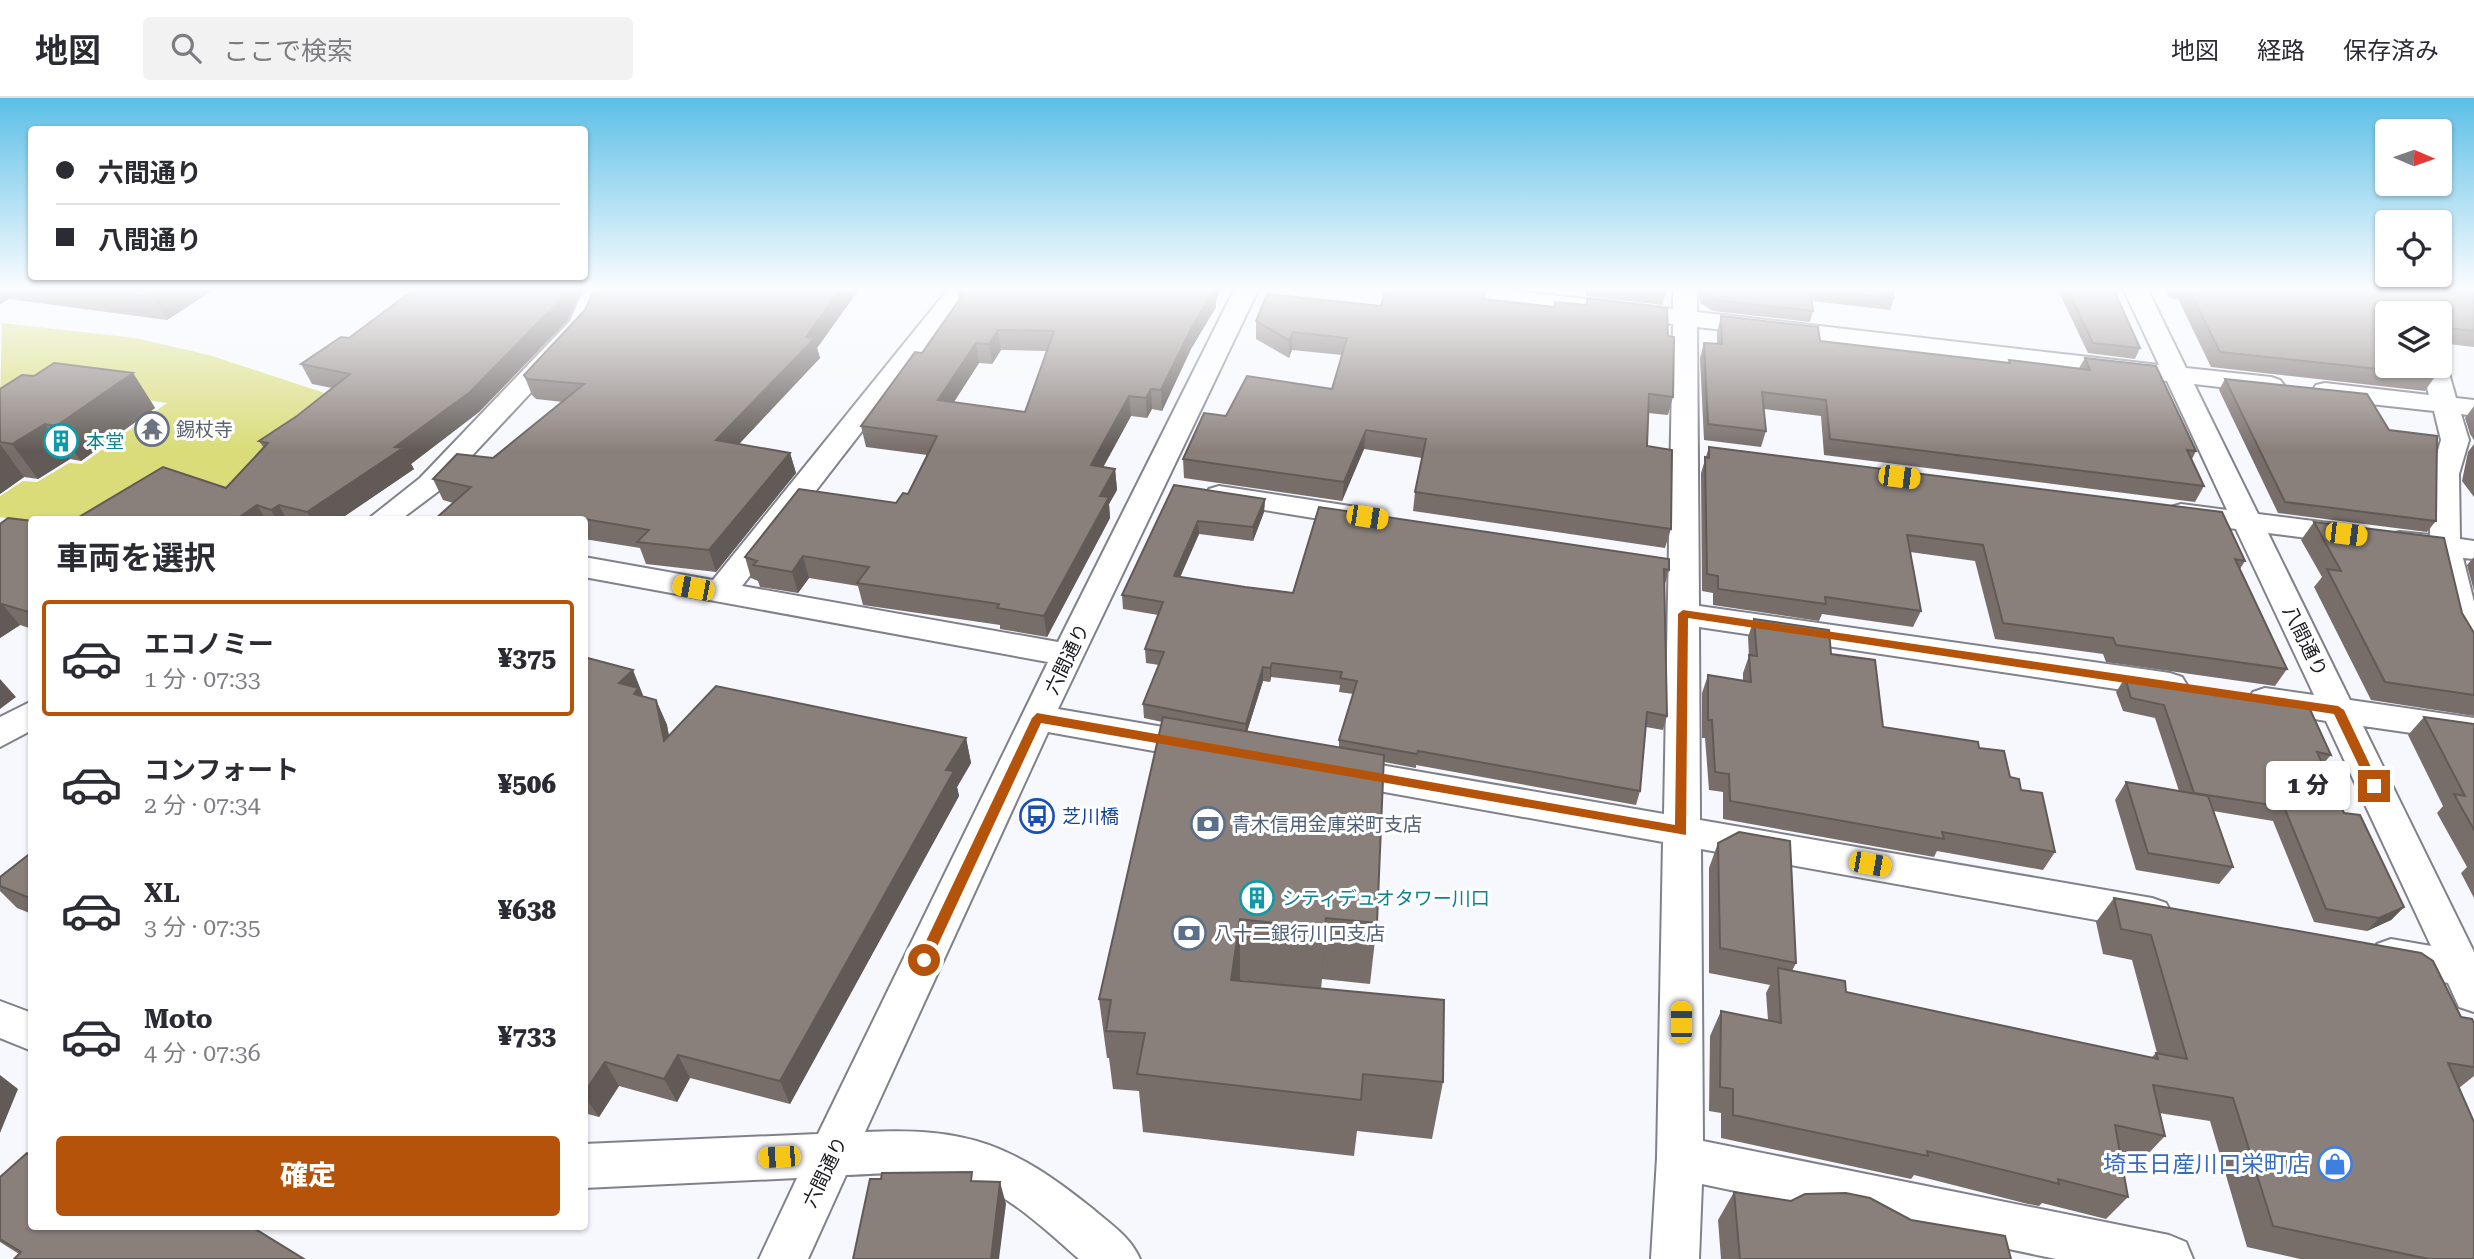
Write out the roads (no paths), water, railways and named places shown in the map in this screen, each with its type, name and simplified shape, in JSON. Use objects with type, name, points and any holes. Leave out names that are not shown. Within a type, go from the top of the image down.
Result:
[{"type":"street","points":[[386,516],[430,484],[564,342]]},
{"type":"street","points":[[720,593],[919,342]]},
{"type":"street","name":"六間通り","points":[[796,1250],[834,1154],[1037,718],[1069,655],[1174,488],[1227,342]]},
{"type":"street","points":[[1675,1259],[1680,1158],[1683,614],[1669,562],[1698,451],[1688,342]]},
{"type":"street","points":[[1953,342],[2177,374],[2474,408]]},
{"type":"street","name":"八間通り","points":[[2161,342],[2470,977]]},
{"type":"street","points":[[2437,378],[2455,440],[2445,474],[2460,548],[2465,631],[2474,645]]},
{"type":"street","points":[[1174,488],[1394,522]]},
{"type":"street","points":[[2151,509],[2460,548]]},
{"type":"street","points":[[588,568],[1069,655]]},
{"type":"street","points":[[1683,614],[2474,730]]},
{"type":"street","points":[[0,734],[28,716]]},
{"type":"street","points":[[1037,718],[1243,754]]},
{"type":"street","points":[[1312,766],[2188,920]]},
{"type":"street","points":[[2352,949],[2470,977]]},
{"type":"street","points":[[0,1019],[28,1031]]},
{"type":"street","points":[[588,1166],[915,1152],[979,1161],[1032,1189],[1116,1259]]},
{"type":"street","points":[[1680,1158],[2169,1259]]},
{"type":"place","name":"錫杖寺","points":[[152,429]]},
{"type":"place","name":"本堂","points":[[61,441]]},
{"type":"place","name":"芝川橋","points":[[1037,816]]},
{"type":"place","name":"青木信用金庫栄町支店","points":[[1208,824]]},
{"type":"place","name":"シティデュオタワー川口","points":[[1257,898]]},
{"type":"place","name":"八十二銀行川口支店","points":[[1189,933]]},
{"type":"place","name":"埼玉日産川口栄町店","points":[[2335,1164]]}]
